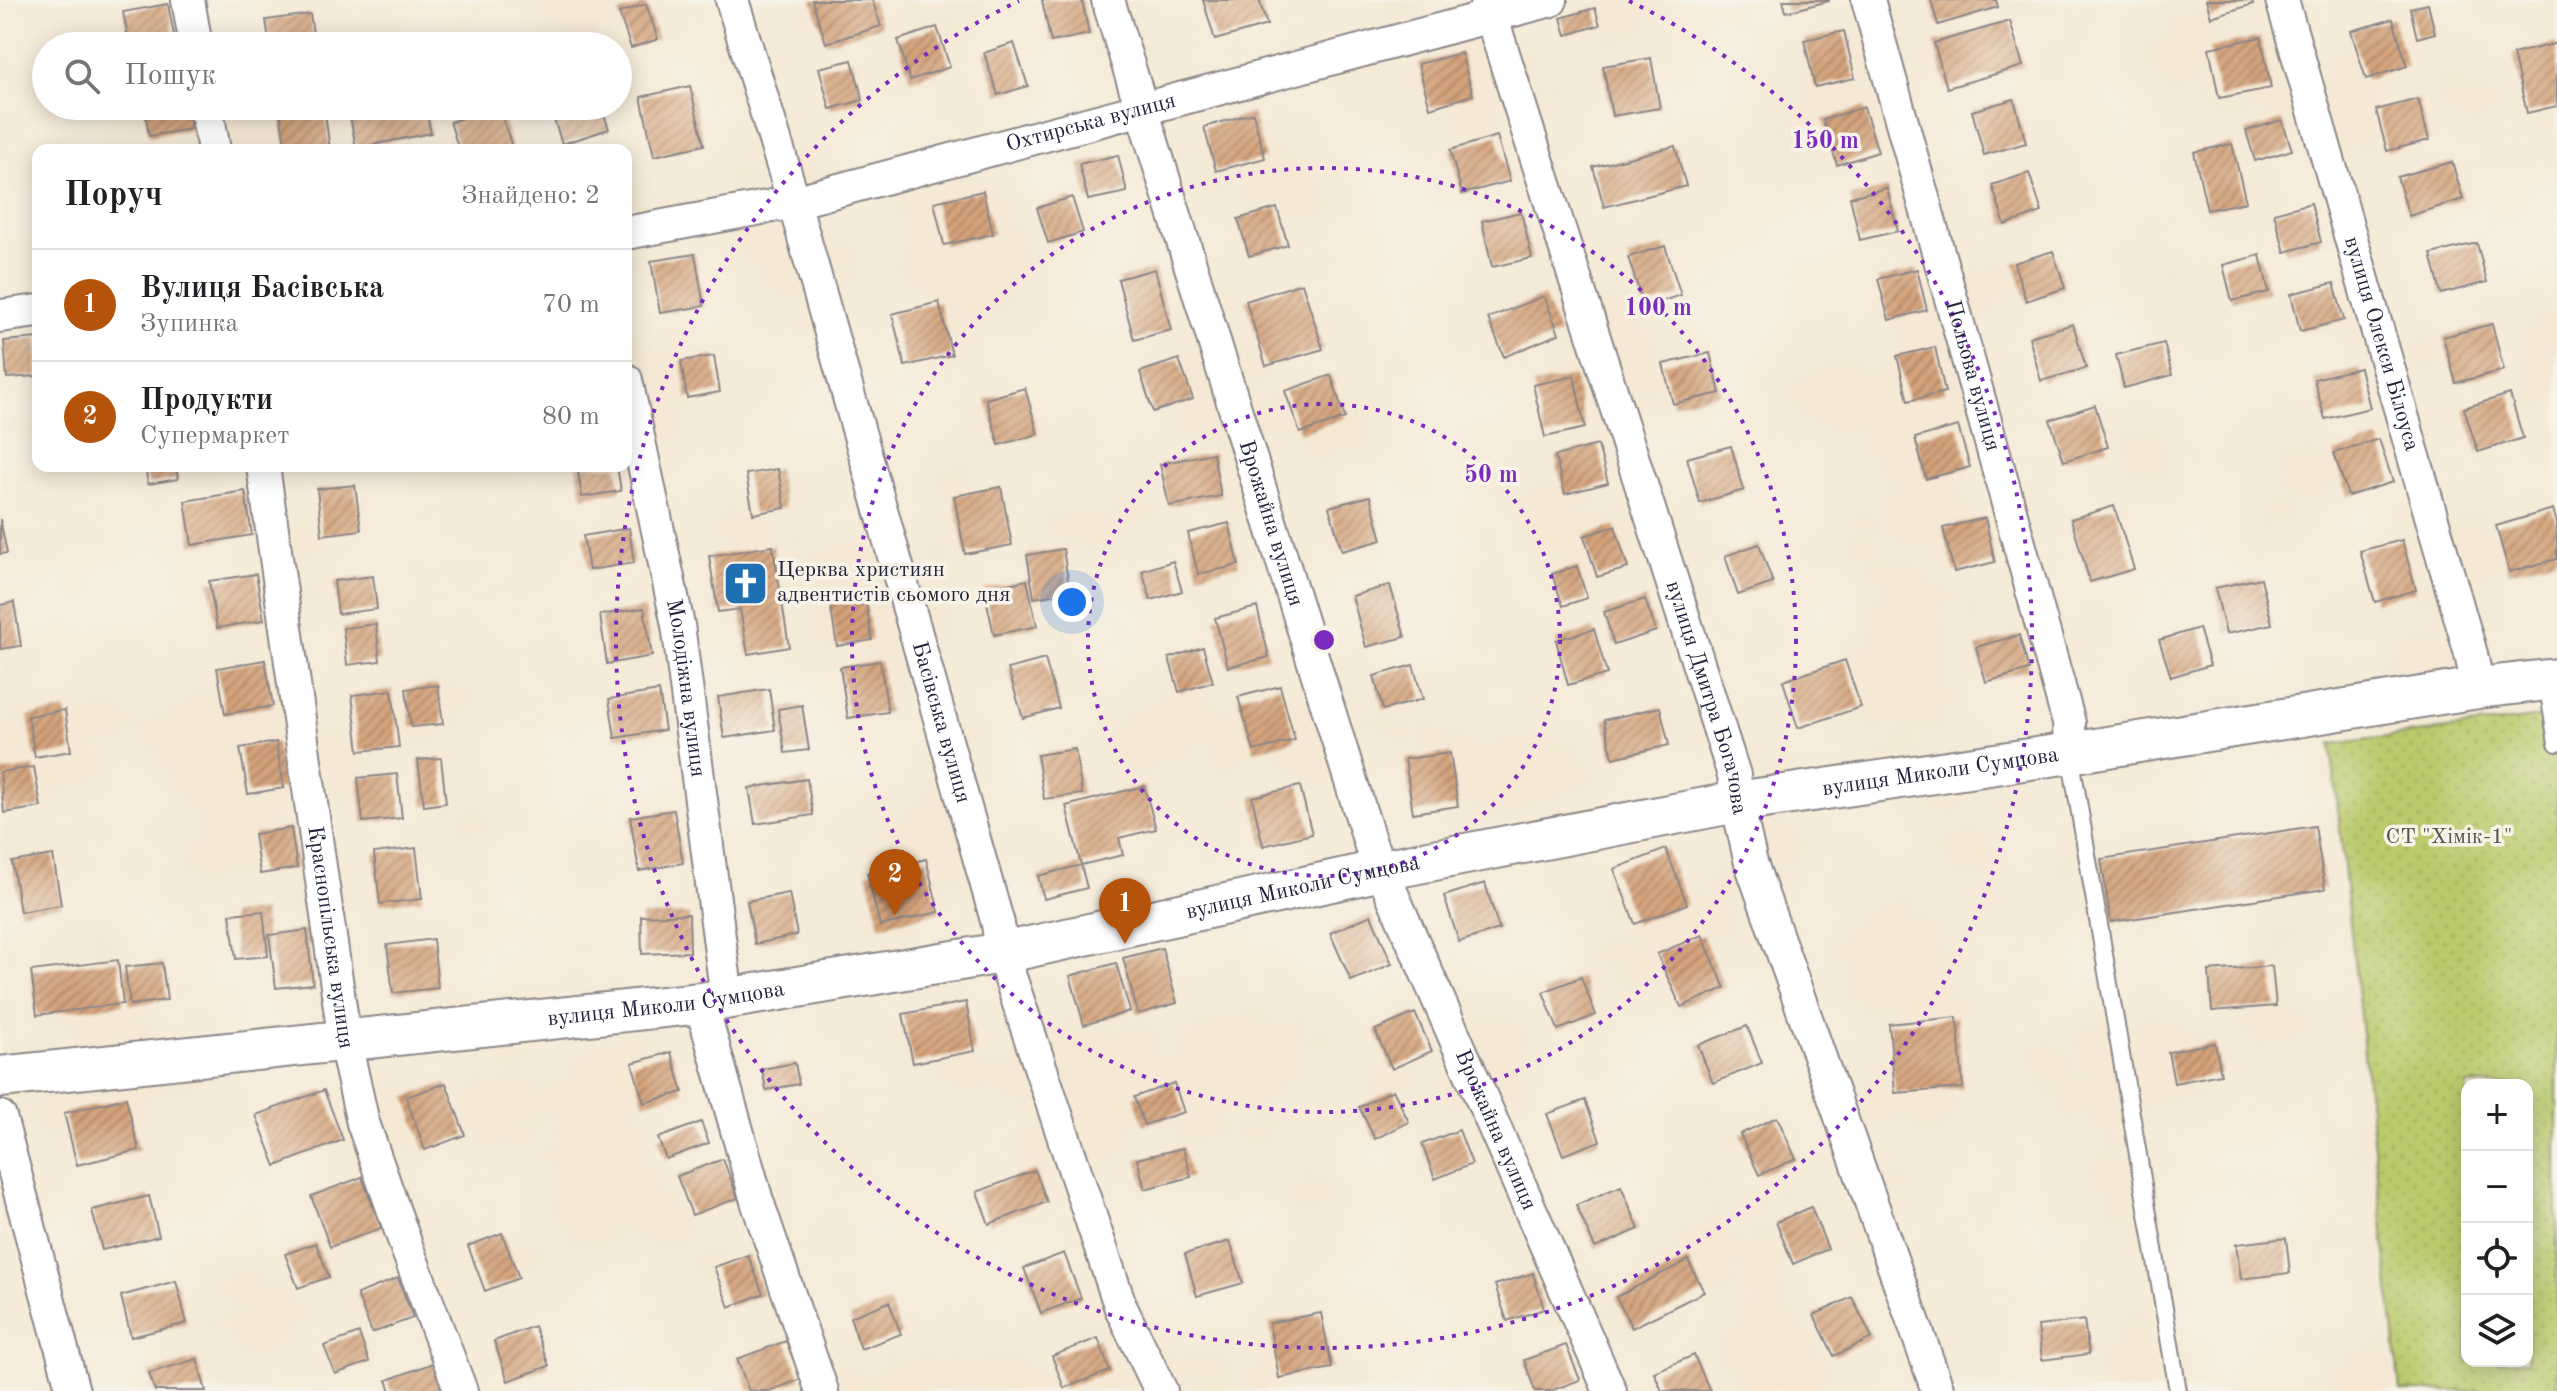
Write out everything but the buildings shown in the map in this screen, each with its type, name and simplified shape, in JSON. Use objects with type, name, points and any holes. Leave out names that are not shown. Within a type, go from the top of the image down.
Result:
[{"type":"street","points":[[188,0],[194,32]]},
{"type":"street","name":"Басівська вулиця","points":[[732,0],[794,202],[994,909],[1002,953],[1121,1308],[1161,1391]]},
{"type":"street","name":"Врожайна вулиця","points":[[1108,0],[1371,846],[1610,1391]]},
{"type":"street","name":"Охтирська вулиця","points":[[632,232],[794,202],[1141,108],[1488,8],[1551,0]]},
{"type":"street","name":"Польова вулиця","points":[[1868,0],[2069,723],[2070,753]]},
{"type":"street","name":"вулиця Олекси Білоуса","points":[[2282,0],[2458,609],[2478,688]]},
{"type":"street","name":"вулиця Дмитра Богачова","points":[[1488,8],[1734,775],[1751,863],[1938,1391]]},
{"type":"street","points":[[209,120],[213,144]]},
{"type":"street","points":[[0,316],[32,312]]},
{"type":"street","name":"Молодіжна вулиця","points":[[632,408],[678,625],[714,1000],[757,1201],[822,1391]]},
{"type":"street","name":"Краснопільська вулиця","points":[[264,472],[345,1042],[363,1123],[461,1391]]},
{"type":"street","name":"вулиця Миколи Сумцова","points":[[0,1077],[714,1000],[1002,953],[1382,870],[1737,802],[2478,688],[2552,680]]},
{"type":"street","points":[[0,1117],[73,1391]]},
{"type":"lane","points":[[2552,680],[2557,743]]},
{"type":"lane","points":[[2070,753],[2178,1391]]},
{"type":"green space","name":"СТ \"Хімік-1\"","points":[[2557,715],[2557,1391],[2400,1391],[2331,744]]},
{"type":"place","name":"Церква християн адвентистів сьомого дня","points":[[746,583]]},
{"type":"place","name":"Продукти","points":[[895,915]]},
{"type":"place","name":"Вулиця Басівська","points":[[1125,944]]}]
